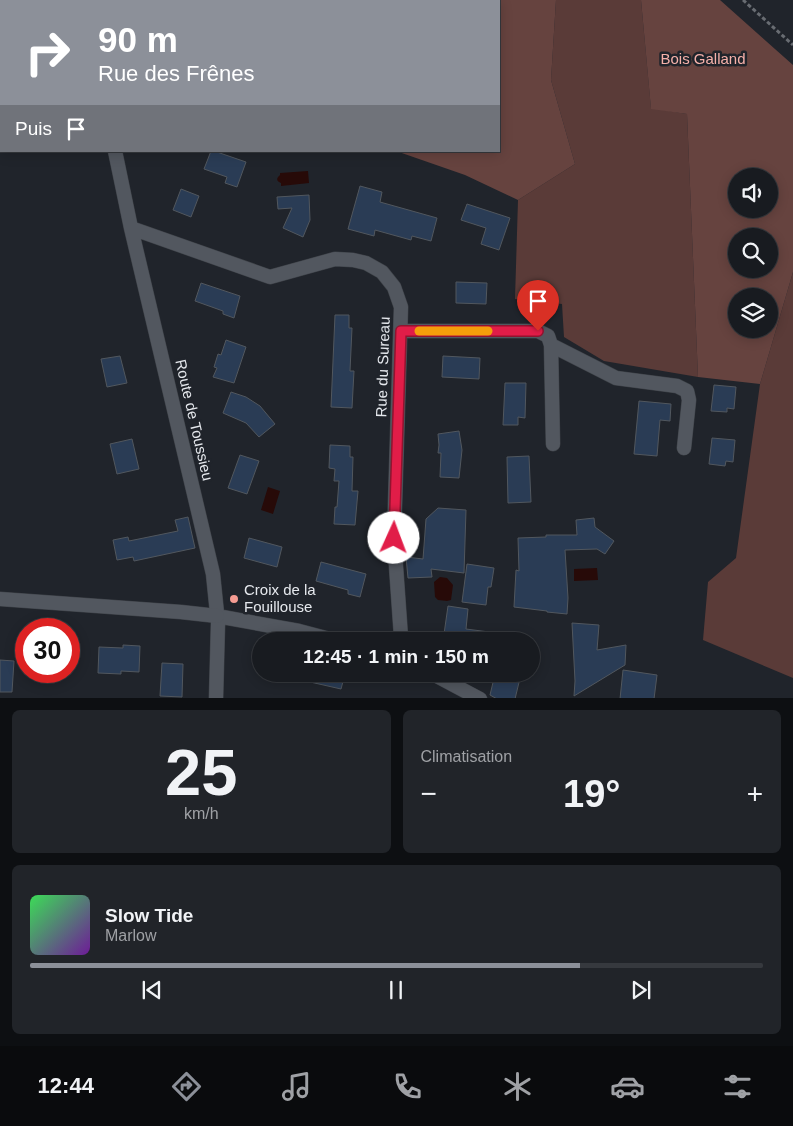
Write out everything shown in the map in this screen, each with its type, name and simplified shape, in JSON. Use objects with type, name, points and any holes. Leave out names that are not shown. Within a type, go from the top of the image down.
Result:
[{"type":"street","name":"Route de Toussieu","points":[[115,152],[131,228],[213,574],[217,616],[216,698]]},
{"type":"street","name":"Rue du Sureau","points":[[131,228],[270,277],[335,259],[366,262],[382,272],[394,287],[402,307],[394,538],[401,632]]},
{"type":"street","points":[[401,331],[538,331],[548,336],[551,345],[553,444]]},
{"type":"street","points":[[551,345],[616,378],[677,386],[687,391],[689,400],[684,448]]},
{"type":"street","points":[[0,599],[181,612],[217,616],[303,632]]},
{"type":"street","points":[[449,682],[480,698]]},
{"type":"path","points":[[743,0],[793,45]]},
{"type":"shaded area","points":[[556,0],[641,0],[651,108],[687,114],[698,377],[604,361],[564,337],[562,304],[515,299],[518,200],[575,164],[551,80]]},
{"type":"shaded area","points":[[308,171],[309,183],[281,186],[281,183],[277,180],[280,173]]},
{"type":"shaded area","points":[[793,272],[793,678],[703,640],[708,582],[736,558],[760,384],[774,338],[778,338],[778,323]]},
{"type":"shaded area","points":[[268,487],[280,491],[273,514],[261,510]]},
{"type":"shaded area","points":[[597,568],[598,580],[574,581],[574,569]]},
{"type":"shaded area","points":[[440,577],[447,578],[453,585],[451,600],[438,600],[435,597],[434,582]]},
{"type":"green space","points":[[500,0],[556,0],[551,80],[575,164],[518,200],[465,175],[399,152],[500,152]]},
{"type":"green space","name":"Bois Galland","points":[[641,0],[720,0],[793,65],[793,272],[778,323],[778,288],[728,288],[728,338],[774,338],[760,384],[698,377],[687,114],[651,109]]},
{"type":"building","points":[[211,152],[217,152],[246,162],[237,187],[225,183],[227,177],[204,169]]},
{"type":"building","points":[[360,186],[382,192],[380,202],[437,218],[431,241],[412,236],[411,240],[375,230],[374,236],[348,229]]},
{"type":"building","points":[[181,189],[199,196],[191,217],[173,210]]},
{"type":"building","points":[[309,195],[310,220],[303,237],[283,228],[292,208],[278,209],[277,197]]},
{"type":"building","points":[[467,204],[510,218],[499,250],[481,244],[486,228],[461,220]]},
{"type":"building","points":[[456,282],[487,283],[486,304],[456,303]]},
{"type":"building","points":[[201,283],[240,296],[234,318],[223,314],[223,311],[195,301]]},
{"type":"building","points":[[335,315],[349,315],[349,328],[352,328],[350,371],[354,371],[352,408],[331,407]]},
{"type":"building","points":[[226,340],[246,347],[234,383],[213,377],[217,368],[214,367],[218,354],[221,355]]},
{"type":"building","points":[[120,356],[127,383],[107,387],[101,359]]},
{"type":"building","points":[[443,356],[480,358],[479,379],[442,377]]},
{"type":"building","points":[[505,383],[526,383],[525,418],[518,417],[518,425],[503,425]]},
{"type":"building","points":[[714,385],[736,387],[734,409],[727,408],[727,412],[711,411]]},
{"type":"building","points":[[231,392],[246,397],[260,406],[275,424],[259,437],[246,423],[223,413]]},
{"type":"building","points":[[639,401],[671,404],[670,421],[660,420],[657,456],[634,454]]},
{"type":"building","points":[[459,431],[462,450],[459,478],[440,477],[441,453],[438,453],[438,434]]},
{"type":"building","points":[[712,438],[735,440],[733,462],[726,461],[725,466],[709,464]]},
{"type":"building","points":[[132,439],[139,469],[117,474],[110,444]]},
{"type":"building","points":[[330,445],[350,446],[350,457],[353,457],[352,491],[358,491],[355,525],[334,524],[339,481],[334,481],[335,469],[329,468]]},
{"type":"building","points":[[240,455],[259,461],[247,494],[228,488]]},
{"type":"building","points":[[529,456],[531,502],[508,503],[507,457]]},
{"type":"building","points":[[438,508],[466,510],[464,573],[431,569],[432,577],[408,578],[406,557],[423,559],[426,519]]},
{"type":"building","points":[[188,517],[195,548],[134,561],[133,557],[117,560],[113,540],[128,537],[129,541],[178,531],[175,520]]},
{"type":"building","points":[[594,518],[595,527],[614,541],[605,554],[597,549],[565,550],[567,614],[514,607],[516,570],[519,571],[518,538],[546,537],[546,535],[577,535],[576,520]]},
{"type":"building","points":[[249,538],[282,547],[277,567],[244,558]]},
{"type":"building","points":[[321,562],[366,574],[360,597],[348,594],[348,590],[316,581]]},
{"type":"building","points":[[467,564],[494,568],[491,587],[488,587],[486,605],[462,602]]},
{"type":"building","points":[[448,606],[468,609],[466,629],[489,632],[444,632]]},
{"type":"building","points":[[572,623],[599,625],[597,650],[626,645],[625,665],[574,696],[575,681]]},
{"type":"building","points":[[123,645],[140,646],[139,672],[121,671],[121,674],[98,673],[99,647],[123,648]]},
{"type":"building","points":[[0,660],[14,661],[12,692],[0,692]]},
{"type":"building","points":[[162,663],[183,664],[182,697],[160,696]]},
{"type":"building","points":[[623,670],[657,675],[654,698],[620,698]]},
{"type":"building","points":[[310,682],[343,682],[341,689]]},
{"type":"building","points":[[493,682],[519,682],[515,698],[495,698],[490,695]]},
{"type":"slow traffic","points":[[419,331],[488,331]]},
{"type":"place","name":"Croix de la Fouillouse","points":[[234,599]]},
{"type":"route","points":[[394,538],[401,331],[538,331]]}]
